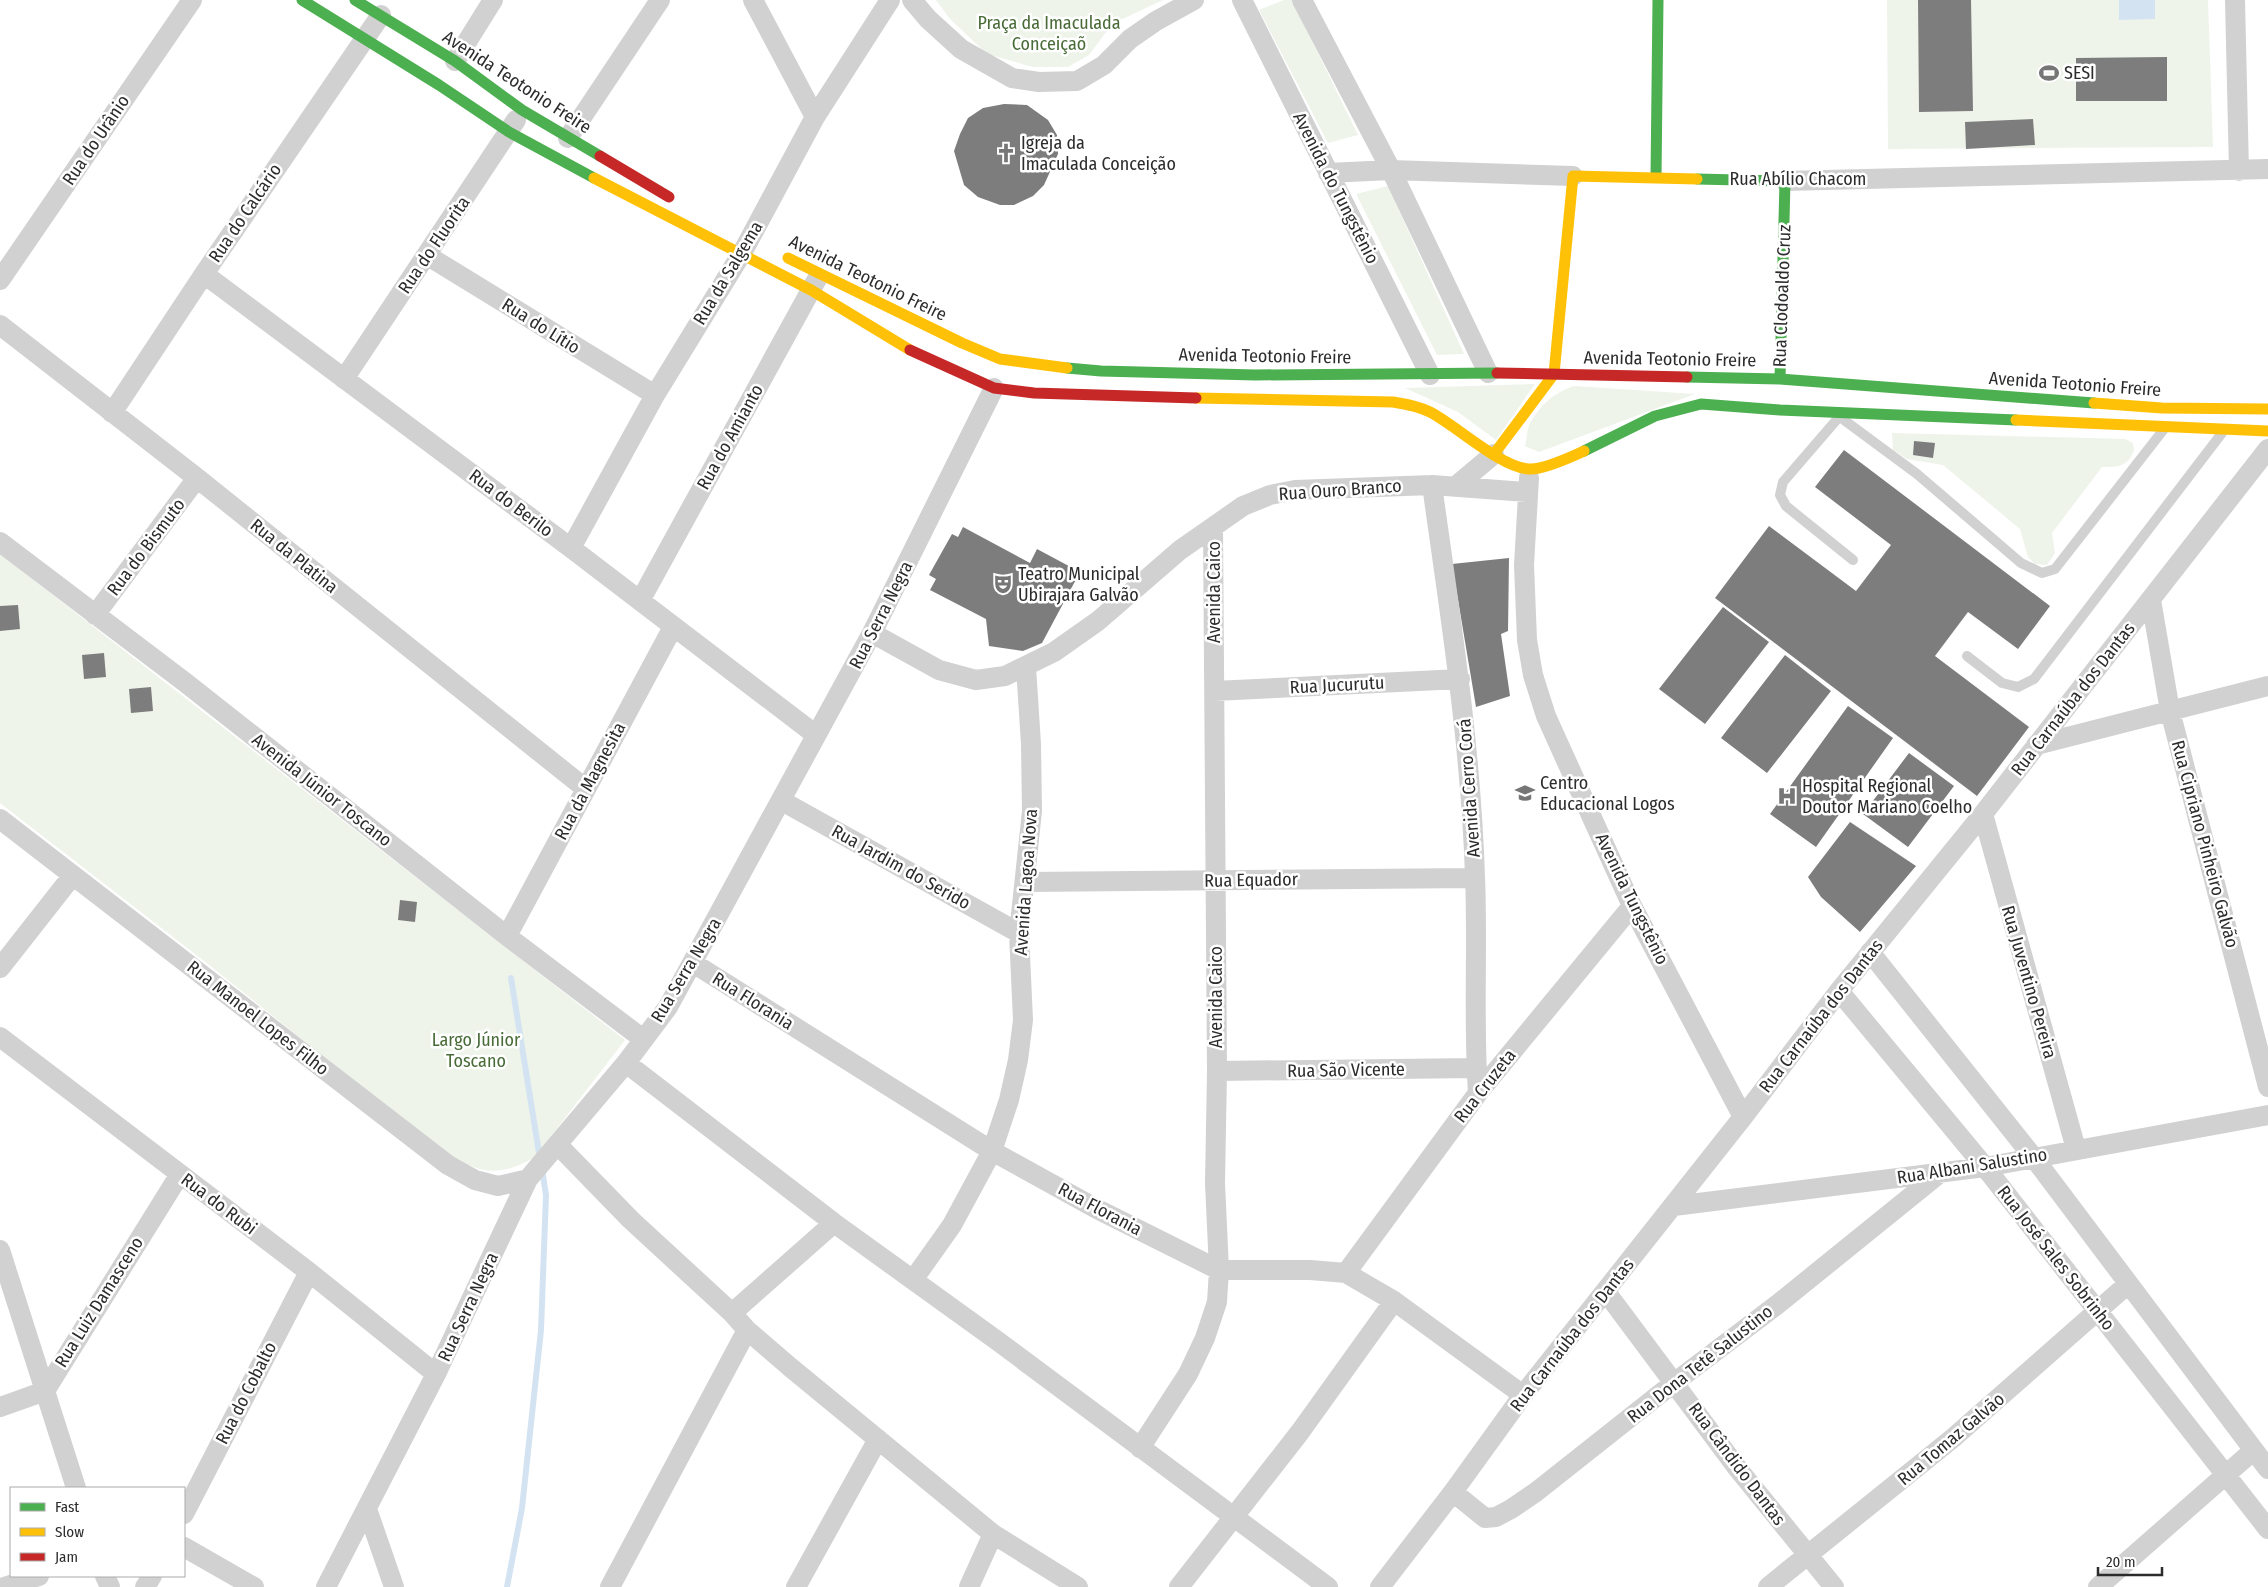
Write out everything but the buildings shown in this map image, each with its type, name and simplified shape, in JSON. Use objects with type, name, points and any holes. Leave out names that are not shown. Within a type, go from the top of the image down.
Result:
[{"type":"street","name":"Rua do Urânio","points":[[0,280],[192,0]]},
{"type":"street","name":"Avenida Teotonio Freire","points":[[302,0],[365,38],[509,132],[553,157],[747,243],[816,282],[1000,359],[1029,364],[1413,405],[1447,421],[1510,464],[1530,469],[1544,466],[1581,452],[1655,416],[1701,404],[1835,414],[2268,431]]},
{"type":"street","name":"Avenida Teotonio Freire","points":[[356,0],[455,61],[522,110],[680,203]]},
{"type":"street","points":[[455,61],[493,0]]},
{"type":"street","points":[[568,138],[660,0]]},
{"type":"street","points":[[753,0],[815,118]]},
{"type":"street","name":"Rua da Salgema","points":[[571,548],[655,395],[747,243],[815,118],[890,0]]},
{"type":"street","points":[[912,0],[928,19],[961,49],[1012,78],[1039,82],[1077,81],[1104,65],[1130,39],[1156,20],[1194,0]]},
{"type":"street","name":"Avenida do Tungstênio","points":[[1242,0],[1430,375]]},
{"type":"street","points":[[1302,0],[1391,170],[1488,373]]},
{"type":"street","points":[[1656,177],[1658,0]]},
{"type":"street","points":[[2235,0],[2239,171]]},
{"type":"street","name":"Rua do Calcário","points":[[112,413],[204,274],[382,15]]},
{"type":"street","name":"Rua do Fluorita","points":[[344,379],[428,256],[522,110]]},
{"type":"street","name":"Rua Abílio Chacom","points":[[1328,173],[1391,170],[1785,181],[2268,169]]},
{"type":"street","points":[[1456,486],[1494,454],[1554,374],[1573,176]]},
{"type":"street","name":"Rua Clodoaldo Cruz","points":[[1780,410],[1785,181]]},
{"type":"street","name":"Avenida Teotonio Freire","points":[[776,252],[910,350],[994,388],[1034,393],[1237,387],[1488,373],[1780,379],[2162,408],[2268,409]]},
{"type":"street","name":"Rua do Lítio","points":[[428,256],[655,395]]},
{"type":"street","name":"Rua do Berilo","points":[[204,274],[571,548],[816,735]]},
{"type":"street","name":"Rua do Amianto","points":[[640,601],[816,282]]},
{"type":"street","name":"Rua da Platina","points":[[0,325],[197,478],[586,789]]},
{"type":"street","name":"Rua Serra Negra","points":[[326,1587],[436,1374],[528,1179],[626,1063],[668,1007],[872,633],[994,388]]},
{"type":"street","name":"Rua Carnaúba dos Dantas","points":[[1380,1587],[1453,1492],[1523,1395],[1744,1117],[1839,991],[1982,814],[2268,449]]},
{"type":"street","name":"Avenida Tungstênio","points":[[1530,469],[1527,492],[1524,565],[1527,640],[1533,675],[1546,716],[1632,906],[1744,1117]]},
{"type":"street","name":"Rua do Bismuto","points":[[95,615],[197,478]]},
{"type":"street","name":"Rua Ouro Branco","points":[[872,633],[939,670],[976,680],[1005,676],[1054,652],[1098,621],[1180,550],[1243,506],[1270,495],[1296,490],[1432,485],[1527,492]]},
{"type":"street","name":"Avenida Cerro Corá","points":[[1432,485],[1460,680],[1471,802],[1476,878],[1476,1068],[1478,1093]]},
{"type":"street","name":"Avenida Caico","points":[[1140,1448],[1188,1374],[1205,1338],[1217,1302],[1219,1270],[1215,1184],[1213,527]]},
{"type":"street","name":"Avenida Júnior Toscano","points":[[0,542],[186,683],[507,936],[643,1039]]},
{"type":"street","name":"Rua Cipriano Pinheiro Galvão","points":[[2151,600],[2170,711],[2268,1087]]},
{"type":"street","name":"Rua da Magnesita","points":[[507,936],[673,627]]},
{"type":"street","name":"Avenida Lagoa Nova","points":[[913,1280],[952,1224],[992,1151],[1009,1100],[1018,1060],[1023,1020],[1019,933],[1026,882],[1032,811],[1031,744],[1026,667]]},
{"type":"street","name":"Rua Jucurutu","points":[[1214,691],[1460,680]]},
{"type":"street","points":[[2036,745],[2268,686]]},
{"type":"street","name":"Rua Jardim do Serido","points":[[782,801],[1019,933]]},
{"type":"street","name":"Rua Juventino Pereira","points":[[1982,814],[2076,1149]]},
{"type":"street","name":"Rua Manoel Lopes Filho","points":[[0,819],[448,1165],[475,1180],[498,1186],[528,1179]]},
{"type":"street","points":[[0,968],[73,875]]},
{"type":"street","name":"Rua Equador","points":[[1026,882],[1476,878]]},
{"type":"street","name":"Rua Cruzeta","points":[[1346,1273],[1478,1093],[1632,906]]},
{"type":"street","points":[[1870,952],[2034,1158],[2268,1469]]},
{"type":"street","name":"Rua Florania","points":[[693,963],[992,1151],[1097,1209],[1219,1270],[1310,1270],[1346,1273],[1394,1301],[1523,1395]]},
{"type":"street","name":"Rua José Sales Sobrinho","points":[[1839,991],[1985,1167],[2268,1529]]},
{"type":"street","name":"Rua do Rubi","points":[[0,1037],[309,1272],[436,1374]]},
{"type":"street","points":[[626,1063],[834,1224],[913,1280],[1328,1587]]},
{"type":"street","name":"Rua São Vicente","points":[[1216,1071],[1476,1068]]},
{"type":"street","name":"Rua Albani Salustino","points":[[1674,1206],[1985,1167],[2268,1115]]},
{"type":"street","points":[[558,1145],[632,1220],[732,1313],[747,1330],[993,1534],[1078,1587]]},
{"type":"street","name":"Rua Dona Tetê Salustino","points":[[1453,1492],[1485,1518],[1496,1517],[1511,1510],[1584,1456],[1675,1382],[1778,1304],[1940,1173]]},
{"type":"street","name":"Rua Luiz Damasceno","points":[[45,1391],[180,1174]]},
{"type":"street","points":[[732,1313],[834,1224]]},
{"type":"street","points":[[0,1250],[76,1487]]},
{"type":"street","name":"Rua do Cobalto","points":[[185,1512],[309,1272]]},
{"type":"street","name":"Rua Tomaz Galvão","points":[[1768,1587],[1953,1438],[2128,1284]]},
{"type":"street","name":"Rua Cândido Dantas","points":[[1606,1292],[1675,1382],[1738,1470],[1834,1587]]},
{"type":"street","points":[[1179,1587],[1300,1432],[1394,1301]]},
{"type":"street","points":[[610,1587],[747,1330]]},
{"type":"street","points":[[0,1407],[45,1391]]},
{"type":"street","points":[[796,1587],[878,1439]]},
{"type":"street","points":[[2098,1587],[2254,1450]]},
{"type":"street","points":[[367,1509],[394,1587]]},
{"type":"street","points":[[969,1587],[993,1534]]},
{"type":"street","points":[[185,1548],[254,1587]]},
{"type":"street","points":[[4,1587],[35,1577]]},
{"type":"lane","points":[[1852,560],[1786,506],[1780,495],[1783,482],[1835,414],[1917,474],[2021,563],[2042,573],[2055,569],[2166,427]]},
{"type":"lane","points":[[1967,656],[2002,683],[2018,687],[2034,679],[2225,428]]},
{"type":"green space","name":"Praça da Imaculada Conceiçaõ","points":[[936,0],[1163,0],[1112,24],[1089,55],[1068,67],[1033,67],[987,54],[949,18]]},
{"type":"green space","points":[[1284,0],[1292,0],[1358,135],[1328,143],[1259,10]]},
{"type":"green space","name":"SESI","points":[[1887,0],[2208,0],[2213,147],[1888,149]]},
{"type":"green space","points":[[1388,186],[1464,354],[1437,355],[1356,194]]},
{"type":"green space","points":[[1535,384],[1496,440],[1458,412],[1405,388]]},
{"type":"green space","points":[[1574,386],[1695,394],[1539,452],[1525,446],[1529,425],[1538,410],[1554,396]]},
{"type":"green space","points":[[1892,433],[2125,439],[2133,443],[2134,450],[2129,460],[2122,465],[2102,467],[2052,533],[2055,553],[2047,565],[2035,564],[2028,557],[2020,529],[1943,465],[1907,459],[1893,450]]},
{"type":"green space","name":"Largo Júnior Toscano","points":[[0,554],[625,1040],[535,1157],[508,1169],[485,1170],[463,1162],[438,1148],[204,961],[0,803]]},
{"type":"water","points":[[2119,0],[2155,0],[2155,19],[2119,20]]},
{"type":"waterway","points":[[511,978],[540,1159]]},
{"type":"waterway","points":[[507,1587],[522,1508],[541,1330],[546,1195],[542,1169]]},
{"type":"traffic: fast","points":[[302,0],[439,85],[509,132],[594,178]]},
{"type":"traffic: fast","points":[[355,0],[455,61],[522,110],[600,156]]},
{"type":"traffic: fast","points":[[1656,177],[1658,0]]},
{"type":"traffic: fast","points":[[1697,179],[1785,181],[1780,379]]},
{"type":"traffic: fast","points":[[1067,368],[1101,371],[1255,375],[1497,373]]},
{"type":"traffic: fast","points":[[1687,377],[1780,379],[2094,403]]},
{"type":"traffic: fast","points":[[1584,451],[1655,416],[1701,404],[1780,410],[2016,420]]},
{"type":"traffic: slow","points":[[1494,454],[1554,374],[1573,176],[1697,179]]},
{"type":"traffic: slow","points":[[594,178],[811,290],[910,350]]},
{"type":"traffic: slow","points":[[788,258],[962,343],[1000,359],[1067,368]]},
{"type":"traffic: slow","points":[[1196,398],[1393,402],[1407,404],[1421,408],[1441,418],[1505,461],[1518,467],[1529,469],[1565,460],[1584,451]]},
{"type":"traffic: slow","points":[[2094,403],[2162,408],[2268,409]]},
{"type":"traffic: slow","points":[[2016,420],[2268,431]]},
{"type":"traffic: jam","points":[[600,156],[669,197]]},
{"type":"traffic: jam","points":[[910,350],[994,388],[1034,393],[1196,398]]},
{"type":"traffic: jam","points":[[1497,373],[1687,377]]},
{"type":"place","name":"SESI","points":[[2049,73]]},
{"type":"place","name":"Igreja da Imaculada Conceição","points":[[1006,153]]},
{"type":"place","name":"Teatro Municipal Ubirajara Galvão","points":[[1003,584]]},
{"type":"place","name":"Centro Educacional Logos","points":[[1525,793]]},
{"type":"place","name":"Hospital Regional Doutor Mariano Coelho","points":[[1787,796]]}]
